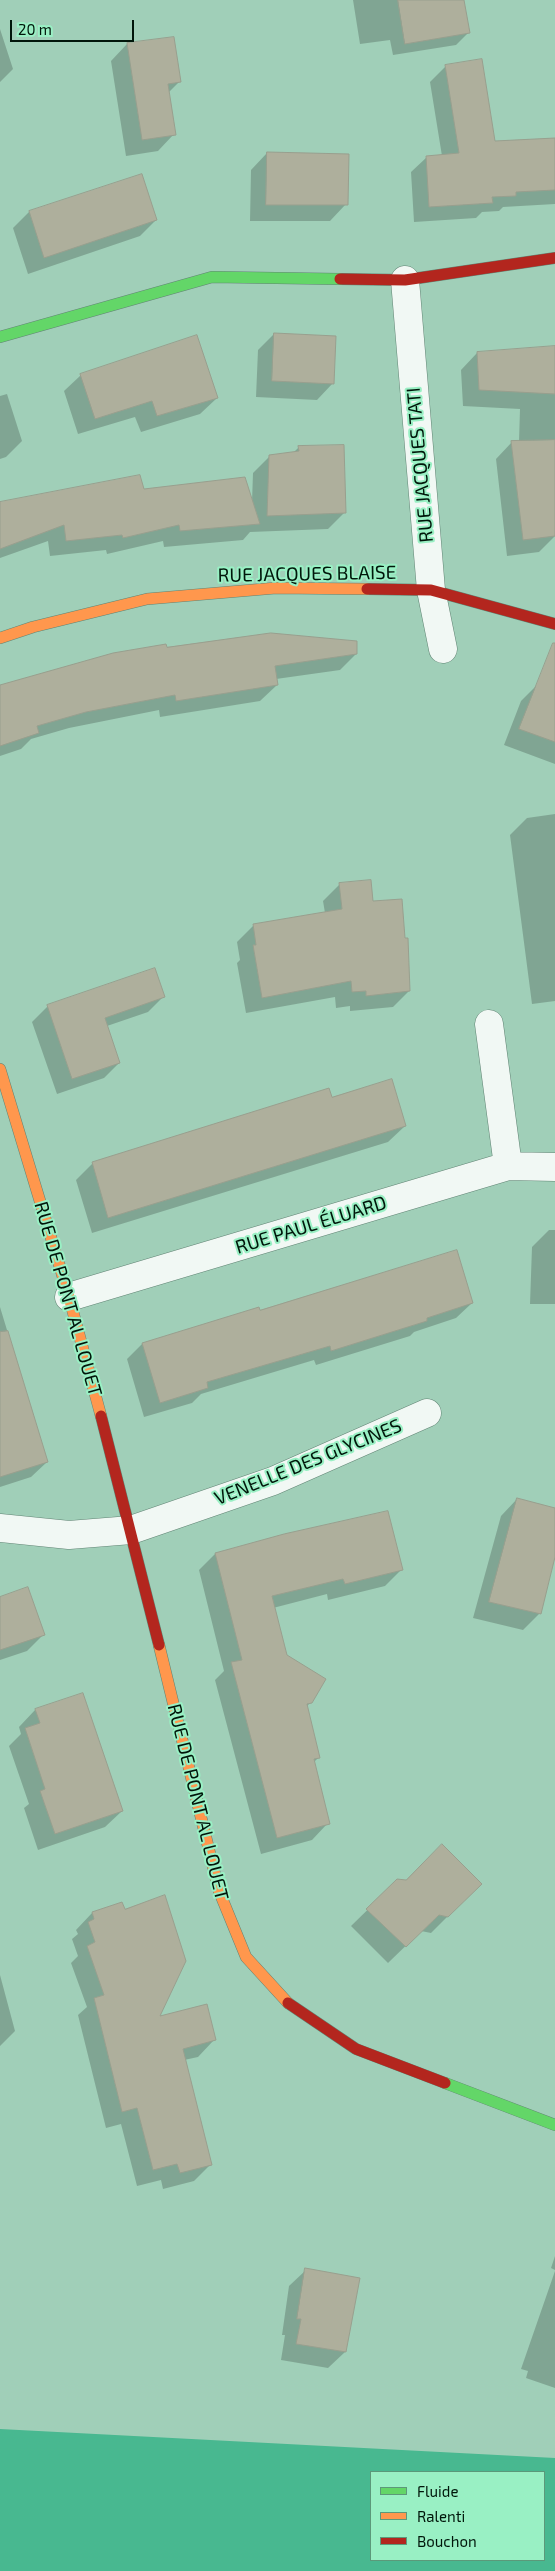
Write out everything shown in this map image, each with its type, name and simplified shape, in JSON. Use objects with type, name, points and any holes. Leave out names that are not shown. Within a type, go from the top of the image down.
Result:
[{"type":"street","points":[[0,337],[212,277],[405,280],[555,258]]},
{"type":"street","name":"RUE JACQUES TATI","points":[[405,280],[431,590],[443,649]]},
{"type":"street","name":"RUE JACQUES BLAISE","points":[[0,638],[33,627],[147,599],[276,588],[431,590],[555,624]]},
{"type":"street","points":[[490,1024],[508,1166]]},
{"type":"street","name":"RUE DE PONT AL LOUET","points":[[0,1069],[69,1297],[131,1530],[219,1891],[246,1957],[293,2008],[356,2049],[555,2125]]},
{"type":"street","name":"RUE PAUL ÉLUARD","points":[[69,1297],[508,1166],[555,1167]]},
{"type":"street","name":"VENELLE DES GLYCINES","points":[[131,1530],[273,1481],[427,1413]]},
{"type":"street","points":[[0,1528],[69,1535],[131,1530]]},
{"type":"green space","points":[[0,2429],[555,2458],[555,2571],[0,2571]]},
{"type":"building","points":[[398,0],[464,0],[470,33],[405,44]]},
{"type":"building","points":[[174,37],[181,82],[168,84],[176,135],[142,140],[127,43]]},
{"type":"building","points":[[482,59],[495,141],[555,138],[555,190],[516,192],[516,196],[492,197],[493,203],[429,207],[426,156],[459,153],[445,65]]},
{"type":"building","points":[[267,152],[349,154],[348,205],[266,205]]},
{"type":"building","points":[[142,174],[157,220],[44,258],[29,211]]},
{"type":"building","points":[[274,333],[336,336],[334,384],[272,381]]},
{"type":"building","points":[[197,335],[218,398],[157,416],[152,401],[95,419],[80,374]]},
{"type":"building","points":[[555,346],[555,394],[479,390],[477,352]]},
{"type":"building","points":[[555,440],[555,536],[523,540],[511,441]]},
{"type":"building","points":[[344,445],[346,513],[267,516],[269,455],[299,451],[298,446]]},
{"type":"building","points":[[140,475],[144,489],[245,477],[260,524],[180,531],[179,525],[123,538],[122,535],[66,541],[64,525],[0,549],[0,502]]},
{"type":"building","points":[[271,633],[357,641],[357,654],[275,666],[278,685],[176,701],[175,695],[86,712],[37,726],[39,733],[0,746],[0,685],[113,653],[166,644],[167,647]]},
{"type":"building","points":[[553,643],[555,643],[555,742],[519,729]]},
{"type":"building","points":[[371,880],[373,901],[402,899],[405,938],[408,938],[410,991],[366,996],[366,991],[352,992],[351,981],[262,998],[253,945],[256,945],[253,924],[342,909],[339,883]]},
{"type":"building","points":[[155,968],[165,997],[105,1018],[120,1063],[72,1079],[47,1005]]},
{"type":"building","points":[[392,1079],[406,1126],[108,1218],[92,1162],[329,1088],[332,1097]]},
{"type":"building","points":[[457,1250],[473,1303],[427,1318],[427,1321],[331,1351],[330,1346],[207,1382],[208,1388],[160,1403],[142,1343],[259,1307],[260,1310]]},
{"type":"building","points":[[8,1331],[48,1462],[0,1477],[0,1332]]},
{"type":"building","points":[[517,1498],[555,1508],[555,1557],[541,1614],[489,1602]]},
{"type":"building","points":[[388,1511],[403,1570],[345,1584],[343,1579],[272,1596],[287,1655],[326,1679],[312,1703],[307,1704],[320,1758],[314,1759],[330,1824],[277,1838],[231,1662],[242,1660],[215,1553],[284,1534]]},
{"type":"building","points":[[28,1587],[45,1635],[0,1650],[0,1597]]},
{"type":"building","points":[[83,1693],[123,1811],[55,1834],[40,1791],[45,1789],[25,1728],[40,1723],[35,1709]]},
{"type":"building","points":[[442,1844],[482,1884],[448,1917],[439,1915],[406,1947],[366,1909],[397,1879],[406,1880]]},
{"type":"building","points":[[165,1895],[186,1961],[160,2016],[207,2004],[216,2040],[183,2049],[212,2165],[180,2173],[177,2164],[153,2170],[137,2108],[122,2112],[94,1998],[104,1995],[87,1946],[95,1942],[88,1922],[94,1919],[92,1912],[122,1902],[125,1909]]},
{"type":"building","points":[[305,2268],[360,2278],[346,2352],[296,2344],[301,2319],[297,2319]]},
{"type":"traffic: fast","points":[[0,337],[212,277],[340,279]]},
{"type":"traffic: fast","points":[[445,2083],[555,2125]]},
{"type":"traffic: slow","points":[[0,638],[33,627],[147,599],[276,588],[367,589]]},
{"type":"traffic: slow","points":[[0,1069],[69,1297],[101,1416]]},
{"type":"traffic: slow","points":[[159,1645],[219,1891],[246,1957],[288,2003]]},
{"type":"traffic: jam","points":[[340,279],[405,280],[555,258]]},
{"type":"traffic: jam","points":[[367,589],[431,590],[555,624]]},
{"type":"traffic: jam","points":[[101,1416],[159,1645]]},
{"type":"traffic: jam","points":[[288,2003],[356,2049],[445,2083]]}]
